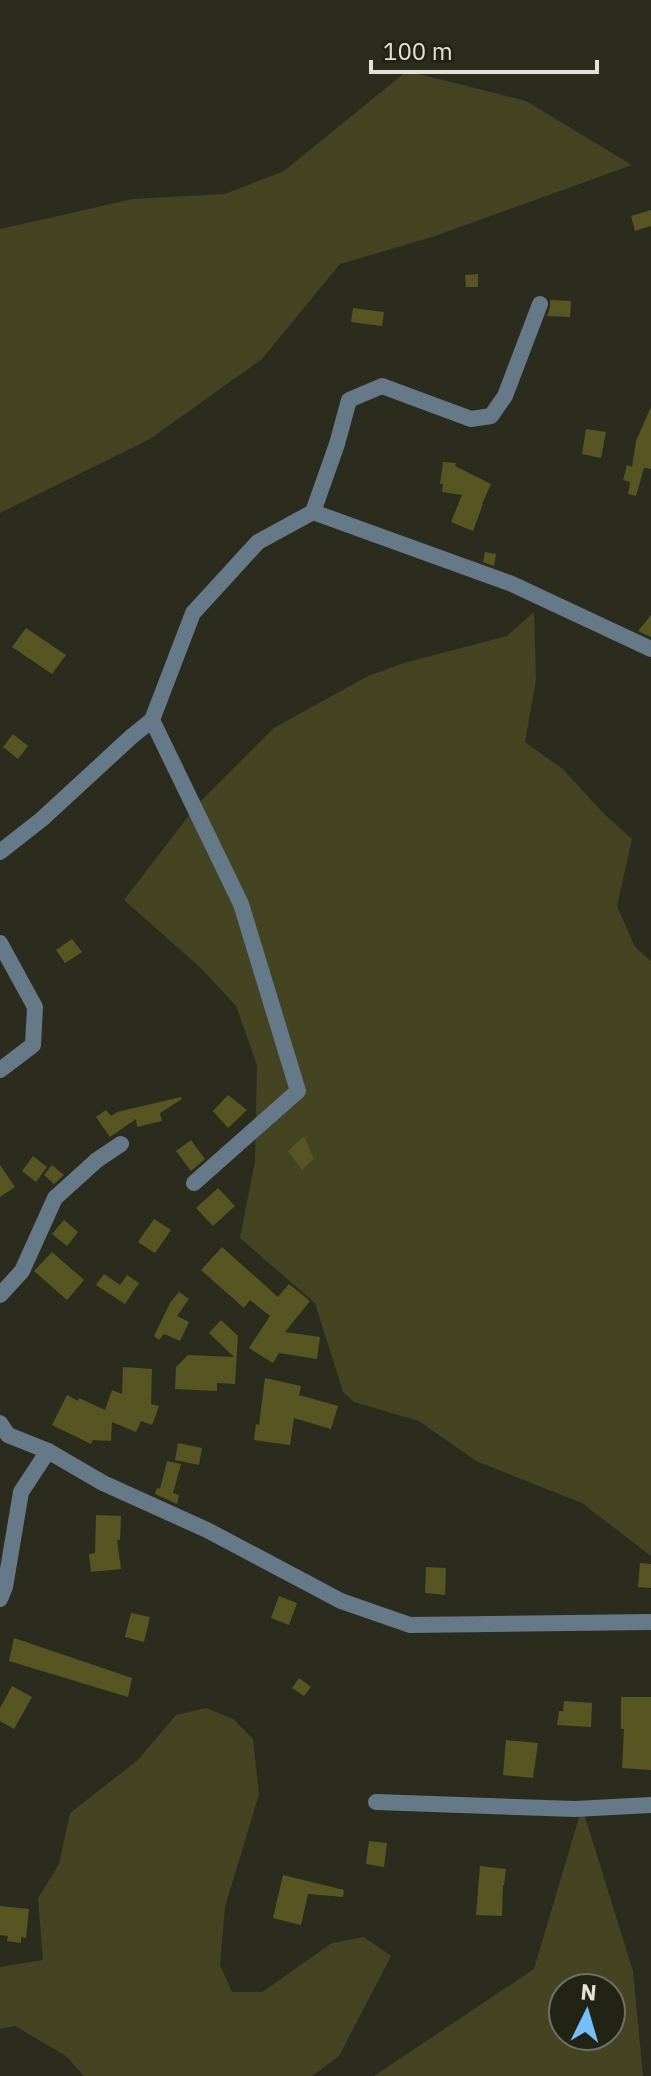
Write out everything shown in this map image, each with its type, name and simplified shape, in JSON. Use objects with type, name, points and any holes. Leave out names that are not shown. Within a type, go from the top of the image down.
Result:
[{"type":"street","points":[[0,852],[42,819],[152,720],[193,613],[258,542],[313,512],[349,400],[382,386],[471,419],[491,416],[505,396],[540,304]]},
{"type":"street","points":[[313,512],[512,584],[651,649]]},
{"type":"street","points":[[152,720],[241,904],[298,1091],[194,1183]]},
{"type":"street","points":[[0,943],[35,1007],[33,1045],[0,1070]]},
{"type":"street","points":[[0,1295],[22,1271],[55,1198],[97,1160],[121,1144]]},
{"type":"street","points":[[0,1423],[8,1435],[48,1451],[103,1483],[207,1530],[341,1601],[410,1625],[651,1622]]},
{"type":"street","points":[[0,1599],[5,1587],[8,1529],[21,1492],[48,1451]]},
{"type":"street","points":[[376,1802],[575,1809],[651,1805]]},
{"type":"shaded area","points":[[407,71],[526,101],[632,165],[432,237],[340,264],[262,359],[150,439],[0,513],[0,229],[133,199],[225,194],[284,171]]},
{"type":"shaded area","points":[[534,612],[536,680],[525,742],[564,770],[603,813],[632,839],[617,906],[635,947],[651,961],[651,1556],[582,1503],[476,1461],[419,1421],[354,1402],[343,1392],[315,1303],[240,1238],[255,1161],[257,1065],[236,1006],[202,969],[124,900],[197,805],[274,728],[368,676],[404,663],[507,636]]},
{"type":"shaded area","points":[[206,1708],[233,1719],[253,1739],[259,1794],[225,1907],[220,1965],[232,1992],[262,1992],[332,1943],[364,1937],[391,1956],[339,2056],[312,2076],[84,2076],[66,2056],[15,2026],[0,2029],[0,1967],[43,1960],[38,1898],[59,1864],[70,1813],[138,1760],[176,1715]]},
{"type":"shaded area","points":[[582,1807],[633,1971],[643,2076],[374,2076],[534,1969]]},
{"type":"building","points":[[651,210],[651,226],[635,231],[631,216]]},
{"type":"building","points":[[478,274],[478,287],[466,287],[465,275]]},
{"type":"building","points":[[550,300],[571,301],[570,317],[547,316]]},
{"type":"building","points":[[353,308],[384,312],[382,326],[351,322]]},
{"type":"building","points":[[651,407],[651,469],[644,468],[636,496],[628,494],[630,482],[623,480],[627,465],[632,467],[636,441]]},
{"type":"building","points":[[586,429],[606,432],[601,458],[582,454]]},
{"type":"building","points":[[443,462],[456,463],[455,466],[491,484],[473,531],[451,522],[462,495],[442,492]]},
{"type":"building","points":[[485,552],[496,554],[494,566],[483,562]]},
{"type":"building","points":[[651,615],[651,637],[638,631]]},
{"type":"building","points":[[26,628],[66,655],[52,674],[12,647]]},
{"type":"building","points":[[13,734],[28,746],[18,759],[3,747]]},
{"type":"building","points":[[72,939],[82,952],[65,963],[56,950]]},
{"type":"building","points":[[228,1095],[247,1110],[228,1128],[213,1111]]},
{"type":"building","points":[[181,1097],[160,1113],[162,1121],[137,1127],[136,1119],[110,1137],[96,1117],[106,1110],[111,1116]]},
{"type":"building","points":[[304,1136],[314,1159],[302,1170],[288,1151]]},
{"type":"building","points":[[191,1140],[205,1159],[191,1171],[176,1151]]},
{"type":"building","points":[[33,1156],[47,1167],[36,1182],[22,1171]]},
{"type":"building","points":[[0,1165],[15,1187],[0,1197]]},
{"type":"building","points":[[52,1165],[64,1175],[54,1184],[44,1175]]},
{"type":"building","points":[[218,1188],[235,1206],[213,1226],[196,1208]]},
{"type":"building","points":[[154,1219],[171,1230],[155,1253],[138,1242]]},
{"type":"building","points":[[64,1220],[78,1232],[67,1246],[52,1234]]},
{"type":"building","points":[[222,1247],[278,1297],[289,1284],[310,1301],[285,1332],[320,1337],[317,1359],[279,1353],[273,1363],[249,1348],[270,1316],[250,1300],[244,1308],[201,1270]]},
{"type":"building","points":[[52,1252],[84,1280],[67,1300],[34,1271]]},
{"type":"building","points":[[104,1274],[120,1285],[127,1275],[139,1283],[125,1304],[96,1285]]},
{"type":"building","points":[[179,1292],[189,1299],[177,1316],[189,1322],[180,1341],[164,1334],[159,1340],[154,1336]]},
{"type":"building","points":[[221,1320],[238,1336],[235,1384],[217,1383],[217,1391],[175,1389],[176,1367],[188,1355],[234,1357],[209,1333]]},
{"type":"building","points":[[123,1367],[152,1369],[151,1404],[159,1406],[152,1425],[141,1421],[136,1432],[112,1422],[111,1441],[93,1440],[91,1444],[52,1425],[67,1395],[105,1410],[112,1390],[122,1394]]},
{"type":"building","points":[[265,1378],[301,1386],[299,1395],[338,1406],[331,1429],[294,1418],[290,1445],[254,1440]]},
{"type":"building","points":[[178,1443],[202,1448],[199,1465],[175,1460]]},
{"type":"building","points":[[167,1461],[181,1464],[173,1493],[179,1495],[177,1504],[155,1494],[157,1488],[160,1489]]},
{"type":"building","points":[[96,1515],[121,1516],[120,1540],[117,1540],[121,1569],[91,1572],[89,1554],[95,1553]]},
{"type":"building","points":[[640,1563],[651,1564],[651,1588],[638,1587]]},
{"type":"building","points":[[426,1567],[446,1568],[445,1595],[425,1593]]},
{"type":"building","points":[[279,1596],[297,1603],[289,1625],[271,1618]]},
{"type":"building","points":[[131,1613],[150,1617],[144,1642],[125,1637]]},
{"type":"building","points":[[14,1638],[132,1678],[128,1697],[9,1661]]},
{"type":"building","points":[[299,1678],[311,1687],[304,1696],[292,1688]]},
{"type":"building","points":[[12,1686],[32,1697],[14,1729],[0,1721],[0,1708]]},
{"type":"building","points":[[621,1697],[651,1697],[651,1770],[622,1768],[624,1729],[621,1729]]},
{"type":"building","points":[[564,1701],[592,1703],[591,1727],[557,1725]]},
{"type":"building","points":[[506,1740],[538,1743],[533,1778],[503,1775]]},
{"type":"building","points":[[369,1841],[387,1843],[384,1867],[366,1864]]},
{"type":"building","points":[[480,1866],[506,1869],[502,1916],[476,1915]]},
{"type":"building","points":[[283,1875],[344,1890],[343,1897],[308,1894],[301,1925],[273,1918]]},
{"type":"building","points":[[0,1906],[29,1909],[26,1938],[21,1937],[21,1943],[7,1941],[8,1936],[0,1935]]}]
